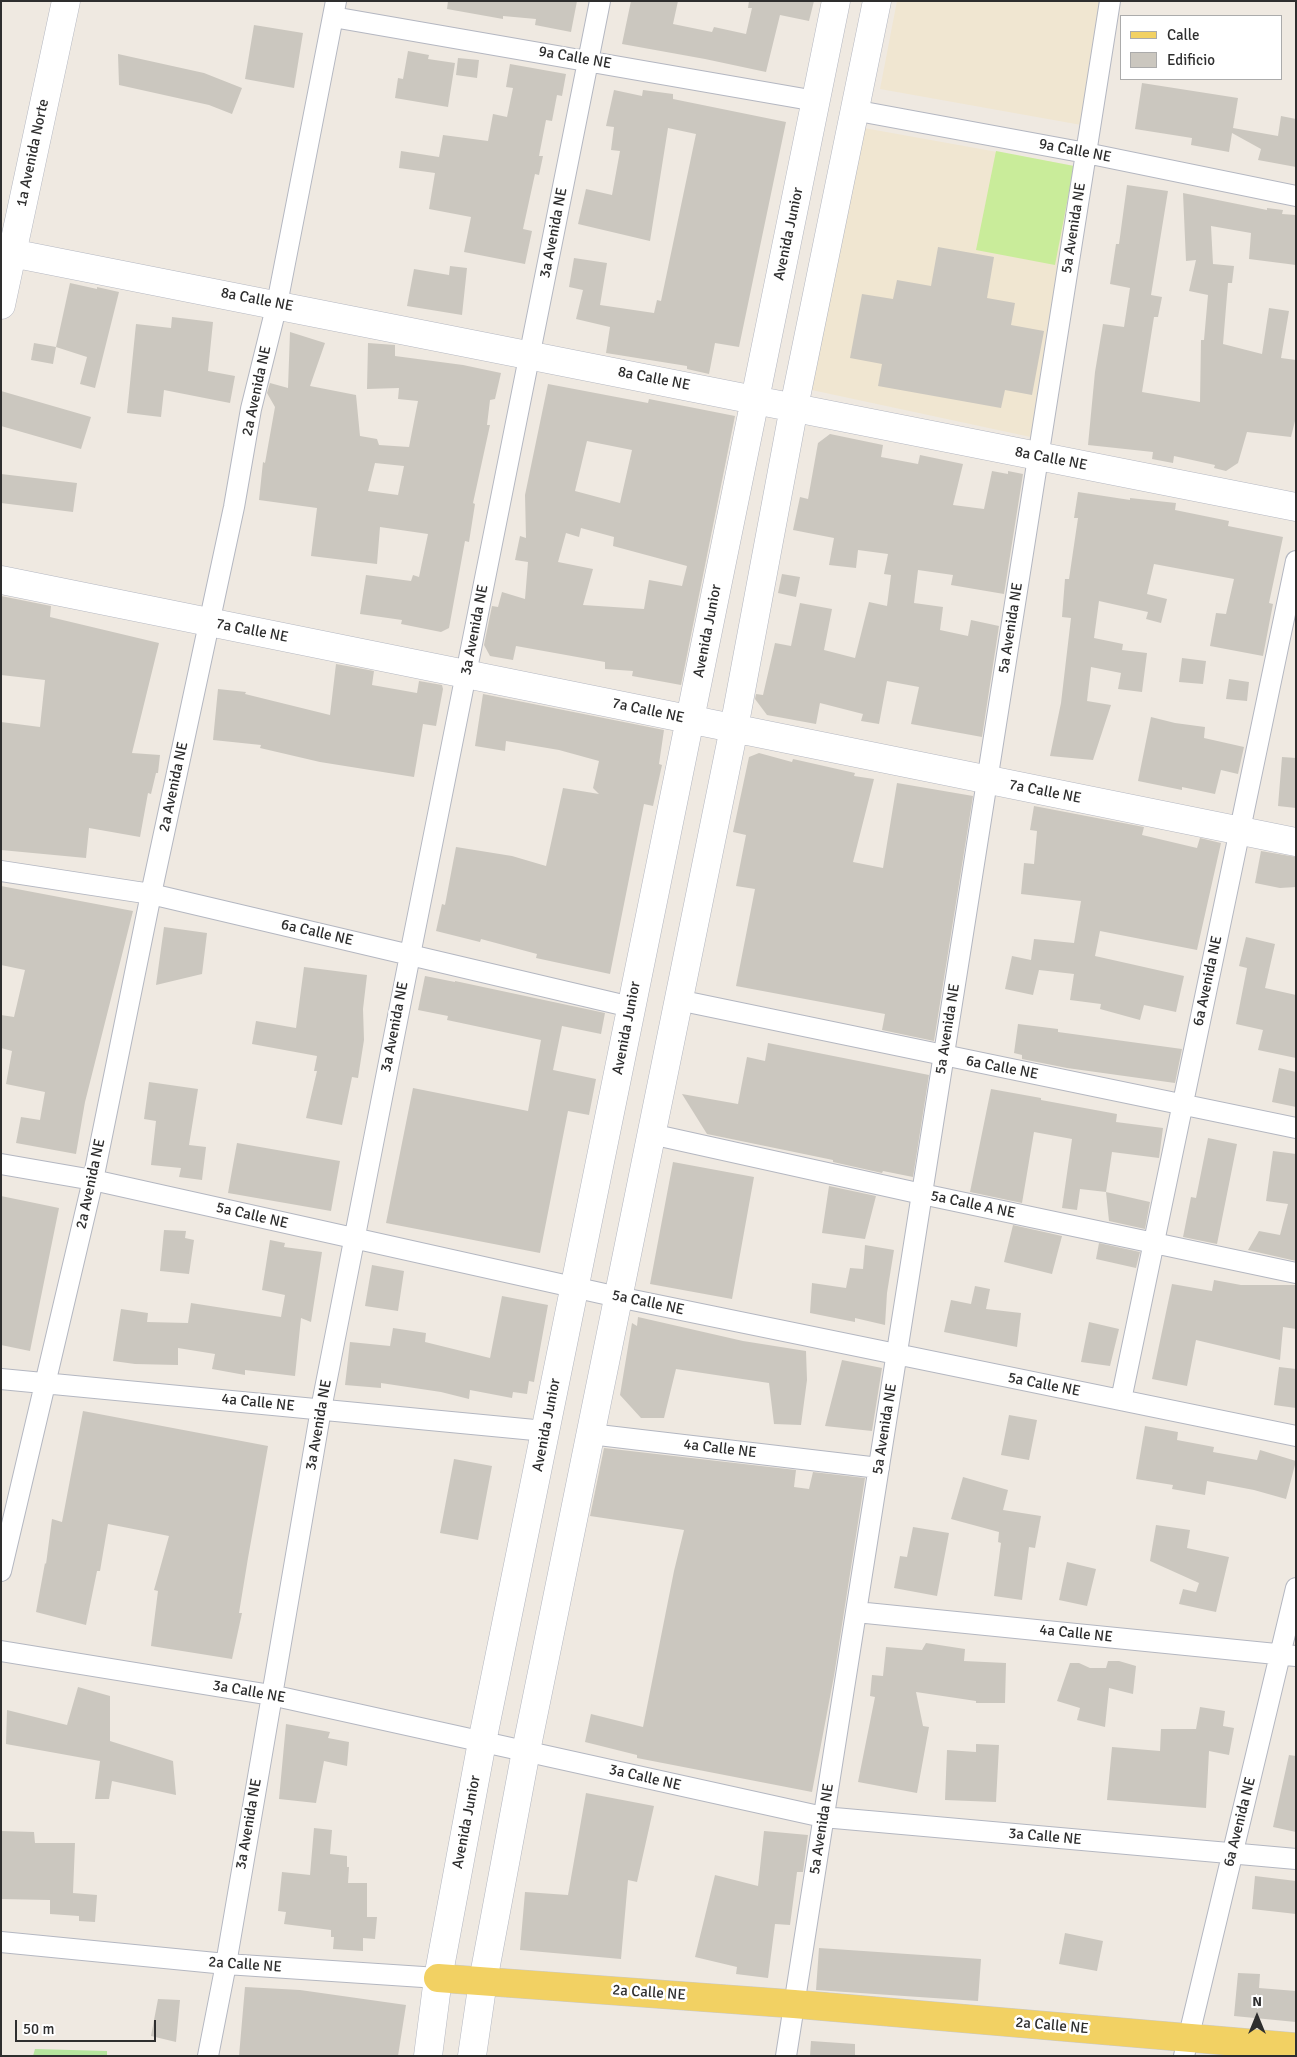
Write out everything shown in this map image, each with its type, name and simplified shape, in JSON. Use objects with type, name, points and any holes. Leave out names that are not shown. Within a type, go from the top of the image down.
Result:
[{"type":"main road","name":"1a Avenida Norte","points":[[1,305],[7,251],[66,1]]},
{"type":"main road","name":"Avenida Junior","points":[[428,2056],[438,1978],[482,1742],[836,1]]},
{"type":"main road","points":[[472,2056],[483,1981],[526,1751],[734,728],[794,407],[853,110],[877,1]]},
{"type":"main road","name":"8a Calle NE","points":[[7,251],[1296,507]]},
{"type":"main road","name":"7a Calle NE","points":[[1,580],[1296,842]]},
{"type":"main road","name":"2a Calle NE","points":[[438,1978],[794,2004],[1186,2046],[1296,2047]]},
{"type":"street","name":"3a Avenida NE","points":[[208,2056],[226,1964],[321,1409],[600,1]]},
{"type":"street","name":"5a Avenida NE","points":[[786,2056],[1110,1]]},
{"type":"street","name":"9a Calle NE","points":[[334,9],[588,60],[816,101]]},
{"type":"street","name":"2a Avenida NE","points":[[1,1571],[93,1180],[151,894],[234,507],[251,409],[277,304],[334,9]]},
{"type":"street","name":"9a Calle NE","points":[[853,110],[1086,153],[1296,196]]},
{"type":"street","name":"6a Avenida NE","points":[[1121,1400],[1296,561]]},
{"type":"street","name":"6a Calle NE","points":[[1,871],[151,894],[631,1007]]},
{"type":"street","name":"6a Calle NE","points":[[678,1000],[1296,1128]]},
{"type":"street","name":"5a Calle A NE","points":[[651,1134],[922,1194],[1296,1273]]},
{"type":"street","name":"5a Calle NE","points":[[1,1164],[93,1180],[618,1297],[1296,1436]]},
{"type":"street","name":"4a Calle NE","points":[[1,1378],[545,1431]]},
{"type":"street","name":"4a Calle NE","points":[[590,1434],[879,1468]]},
{"type":"street","name":"6a Avenida NE","points":[[1186,2046],[1233,1853],[1288,1655],[1296,1588]]},
{"type":"street","name":"4a Calle NE","points":[[856,1612],[1288,1655]]},
{"type":"street","name":"3a Calle NE","points":[[1,1651],[271,1695],[823,1817],[1296,1858]]},
{"type":"street","name":"2a Calle NE","points":[[1,1942],[226,1964],[438,1978]]},
{"type":"shaded area","points":[[897,1],[1110,1],[1087,126],[880,89]]},
{"type":"shaded area","points":[[864,128],[1092,169],[1040,439],[807,389]]},
{"type":"green space","points":[[996,151],[1074,166],[1055,265],[976,250]]},
{"type":"green space","points":[[35,2049],[107,2051],[107,2056],[33,2056]]},
{"type":"building","points":[[448,1],[577,1],[571,32],[535,25],[536,19],[503,16],[503,19],[447,9]]},
{"type":"building","points":[[631,1],[678,1],[673,24],[712,32],[714,27],[746,34],[752,8],[748,8],[749,1],[814,1],[809,21],[780,15],[766,72],[622,44]]},
{"type":"building","points":[[254,25],[303,33],[294,88],[245,79]]},
{"type":"building","points":[[408,51],[429,55],[428,59],[455,63],[448,107],[395,98],[398,78],[403,79]]},
{"type":"building","points":[[118,54],[204,73],[242,88],[232,114],[209,105],[119,85]]},
{"type":"building","points":[[458,58],[479,60],[477,78],[456,75]]},
{"type":"building","points":[[510,64],[566,74],[562,96],[557,95],[552,121],[546,120],[539,156],[543,156],[539,175],[535,174],[523,229],[532,231],[525,264],[464,252],[471,217],[429,209],[435,173],[399,168],[401,151],[439,157],[443,135],[488,141],[493,114],[507,117],[513,88],[506,87]]},
{"type":"building","points":[[1142,83],[1238,98],[1233,128],[1278,136],[1281,116],[1296,119],[1296,167],[1258,160],[1261,149],[1232,133],[1229,152],[1191,145],[1192,138],[1135,129]]},
{"type":"building","points":[[614,90],[642,96],[643,90],[673,94],[673,99],[786,122],[739,347],[715,343],[709,374],[687,369],[687,366],[606,353],[610,327],[576,319],[583,290],[569,287],[574,258],[607,263],[600,305],[654,313],[657,300],[661,301],[696,134],[668,128],[650,241],[578,224],[586,189],[612,195],[620,151],[611,150],[614,127],[606,126]]},
{"type":"building","points":[[1127,185],[1168,191],[1151,295],[1162,297],[1158,317],[1154,317],[1142,392],[1200,402],[1201,340],[1204,340],[1208,295],[1189,291],[1196,260],[1186,261],[1183,193],[1267,210],[1267,208],[1283,210],[1282,214],[1296,215],[1296,265],[1249,259],[1251,233],[1211,226],[1213,264],[1234,266],[1232,283],[1228,283],[1223,344],[1262,354],[1269,308],[1289,311],[1281,358],[1296,360],[1296,417],[1291,437],[1247,432],[1238,463],[1226,471],[1214,468],[1215,465],[1174,456],[1173,463],[1152,459],[1153,452],[1088,445],[1095,372],[1103,324],[1124,327],[1130,288],[1110,284],[1116,244],[1119,244]]},
{"type":"building","points":[[938,247],[994,257],[987,298],[1015,303],[1011,325],[1044,331],[1032,395],[1005,390],[1001,408],[878,386],[882,364],[850,358],[862,294],[893,299],[897,280],[931,286]]},
{"type":"building","points":[[450,266],[467,268],[462,315],[407,306],[414,269],[449,275]]},
{"type":"building","points":[[70,283],[119,292],[95,388],[80,384],[87,357],[56,347]]},
{"type":"building","points":[[172,317],[213,322],[208,371],[235,376],[230,403],[164,390],[161,417],[127,413],[136,324],[171,328]]},
{"type":"building","points":[[290,332],[325,343],[310,386],[356,395],[360,436],[377,439],[379,445],[409,447],[418,401],[398,399],[399,388],[367,389],[368,343],[395,345],[395,356],[463,365],[501,373],[495,399],[490,400],[487,425],[490,425],[473,503],[475,504],[469,542],[465,541],[449,628],[441,632],[401,624],[402,620],[360,614],[366,575],[411,581],[413,575],[419,577],[428,534],[380,527],[377,564],[311,556],[317,508],[259,500],[263,462],[265,463],[275,407],[267,393],[270,383],[288,388]],"holes":[[[375,463],[404,466],[398,495],[368,491]]]},
{"type":"building","points":[[34,343],[56,347],[53,364],[31,360]]},
{"type":"building","points":[[548,384],[648,403],[649,399],[735,416],[681,685],[632,676],[633,671],[605,669],[605,662],[516,646],[513,660],[490,656],[484,645],[492,606],[498,607],[502,592],[525,599],[528,562],[515,560],[520,536],[526,538],[525,495]],"holes":[[[587,441],[632,450],[620,503],[575,491]],[[581,528],[614,537],[613,546],[687,566],[682,586],[649,580],[644,609],[583,605],[593,569],[558,562],[566,533],[579,537]]]},
{"type":"building","points":[[1,391],[91,417],[81,449],[1,426]]},
{"type":"building","points":[[830,434],[883,445],[881,457],[918,464],[920,455],[963,464],[953,505],[984,509],[992,471],[1008,474],[1008,471],[1023,474],[1004,594],[951,585],[953,575],[918,570],[914,603],[943,607],[940,630],[968,636],[971,620],[999,626],[982,737],[911,724],[919,687],[887,681],[879,724],[861,721],[863,714],[820,703],[816,724],[767,715],[755,699],[756,694],[763,695],[775,643],[791,646],[800,603],[832,609],[824,650],[855,658],[869,602],[887,606],[891,575],[884,574],[888,554],[858,550],[856,568],[829,565],[834,538],[793,530],[800,497],[808,499],[818,443]]},
{"type":"building","points":[[1,474],[77,483],[73,512],[1,503]]},
{"type":"building","points":[[1078,492],[1130,500],[1130,498],[1176,503],[1175,510],[1229,521],[1228,526],[1283,537],[1269,603],[1273,604],[1263,656],[1210,646],[1216,613],[1226,614],[1234,579],[1154,564],[1147,594],[1167,599],[1161,623],[1146,619],[1148,612],[1099,601],[1094,638],[1123,644],[1122,650],[1147,653],[1142,692],[1118,689],[1121,673],[1091,667],[1087,701],[1111,705],[1093,760],[1050,756],[1061,703],[1071,618],[1062,617],[1065,579],[1069,579],[1078,518],[1074,518]]},
{"type":"building","points":[[782,574],[800,577],[796,597],[778,593]]},
{"type":"building","points":[[1,596],[51,606],[50,617],[159,643],[132,753],[160,755],[158,773],[156,773],[151,794],[148,793],[140,837],[89,828],[86,858],[1,850],[1,722],[40,727],[45,680],[1,675]]},
{"type":"building","points":[[1182,658],[1206,661],[1203,684],[1179,682]]},
{"type":"building","points":[[336,664],[374,671],[372,685],[417,693],[419,681],[442,685],[443,689],[436,726],[423,724],[414,777],[320,762],[260,748],[261,745],[213,740],[218,689],[246,692],[245,694],[330,715]]},
{"type":"building","points":[[1229,679],[1249,682],[1247,701],[1226,699]]},
{"type":"building","points":[[483,694],[664,730],[659,764],[662,765],[653,806],[644,804],[610,974],[536,958],[537,954],[481,939],[480,942],[436,931],[442,904],[445,905],[456,847],[512,856],[546,866],[563,788],[599,794],[593,788],[599,761],[559,750],[506,741],[505,751],[475,746]]},
{"type":"building","points":[[1151,717],[1175,723],[1205,727],[1204,738],[1244,747],[1238,774],[1221,770],[1215,794],[1182,787],[1182,790],[1138,781]]},
{"type":"building","points":[[759,753],[792,762],[793,759],[855,773],[854,776],[874,779],[853,862],[883,868],[897,783],[973,796],[934,1041],[882,1030],[885,1014],[736,986],[755,889],[736,886],[746,835],[733,832],[749,757]]},
{"type":"building","points":[[1282,757],[1296,758],[1296,808],[1278,806]]},
{"type":"building","points":[[1034,806],[1144,827],[1142,835],[1197,848],[1200,838],[1221,843],[1197,950],[1100,931],[1095,956],[1184,976],[1176,1012],[1144,1005],[1140,1020],[1100,1009],[1101,1004],[1070,1000],[1074,974],[1039,970],[1033,995],[1005,989],[1012,956],[1031,960],[1034,939],[1074,943],[1081,901],[1021,894],[1024,863],[1034,864],[1037,831],[1030,830]]},
{"type":"building","points":[[1261,851],[1296,857],[1296,887],[1280,888],[1255,883]]},
{"type":"building","points":[[1,886],[133,911],[85,1102],[76,1154],[16,1143],[21,1117],[40,1120],[45,1092],[6,1084],[12,1051],[1,1048],[1,1015],[14,1017],[25,970],[1,965]]},
{"type":"building","points":[[164,927],[207,933],[202,974],[156,985]]},
{"type":"building","points":[[1246,937],[1275,944],[1265,988],[1296,995],[1296,1058],[1258,1050],[1263,1030],[1236,1024],[1247,968],[1239,966]]},
{"type":"building","points":[[304,967],[367,975],[363,1009],[364,1040],[358,1078],[352,1077],[342,1125],[306,1118],[317,1071],[314,1071],[317,1056],[252,1044],[256,1021],[296,1028]]},
{"type":"building","points":[[425,976],[605,1013],[601,1034],[562,1026],[553,1070],[596,1079],[589,1115],[568,1111],[540,1253],[386,1223],[413,1088],[528,1111],[541,1040],[447,1020],[448,1016],[418,1010]]},
{"type":"building","points":[[1018,1024],[1058,1029],[1058,1032],[1182,1049],[1175,1083],[1067,1068],[1022,1059],[1022,1055],[1014,1053]]},
{"type":"building","points":[[768,1043],[929,1075],[913,1177],[883,1171],[882,1173],[833,1162],[833,1160],[707,1134],[682,1094],[738,1104],[747,1057],[765,1061]]},
{"type":"building","points":[[1279,1068],[1296,1072],[1296,1107],[1272,1102]]},
{"type":"building","points":[[149,1082],[198,1089],[189,1145],[206,1147],[202,1180],[179,1177],[181,1168],[151,1165],[156,1121],[144,1119]]},
{"type":"building","points":[[991,1089],[1117,1114],[1116,1122],[1163,1128],[1159,1158],[1112,1152],[1106,1192],[1080,1189],[1077,1210],[1062,1208],[1072,1139],[1034,1132],[1022,1203],[970,1192]]},
{"type":"building","points":[[1208,1138],[1237,1144],[1217,1244],[1183,1237],[1191,1197],[1196,1198]]},
{"type":"building","points":[[237,1143],[340,1161],[331,1211],[228,1193]]},
{"type":"building","points":[[1273,1151],[1296,1154],[1296,1261],[1248,1250],[1259,1231],[1280,1235],[1288,1204],[1266,1201]]},
{"type":"building","points":[[673,1162],[754,1177],[732,1299],[650,1284]]},
{"type":"building","points":[[829,1186],[876,1196],[865,1239],[822,1233]]},
{"type":"building","points":[[1106,1192],[1150,1202],[1145,1229],[1109,1221]]},
{"type":"building","points":[[1,1196],[59,1208],[30,1351],[1,1345]]},
{"type":"building","points":[[1013,1225],[1062,1236],[1052,1274],[1004,1262]]},
{"type":"building","points":[[164,1230],[186,1231],[185,1238],[194,1240],[189,1274],[160,1271]]},
{"type":"building","points":[[270,1240],[285,1243],[284,1247],[322,1252],[311,1322],[301,1318],[295,1376],[245,1370],[245,1375],[212,1369],[215,1354],[178,1348],[178,1365],[135,1364],[113,1361],[121,1309],[148,1313],[147,1322],[188,1323],[191,1303],[281,1317],[285,1295],[262,1290]]},
{"type":"building","points":[[1099,1243],[1140,1252],[1136,1268],[1096,1259]]},
{"type":"building","points":[[865,1245],[894,1250],[887,1293],[885,1325],[855,1318],[855,1322],[810,1313],[812,1283],[846,1288],[850,1268],[863,1269]]},
{"type":"building","points":[[372,1265],[404,1271],[398,1311],[365,1306]]},
{"type":"building","points":[[1214,1280],[1241,1285],[1296,1285],[1296,1329],[1283,1327],[1280,1360],[1196,1340],[1187,1386],[1152,1379],[1172,1284],[1212,1291]]},
{"type":"building","points":[[975,1286],[990,1289],[986,1309],[1021,1313],[1017,1347],[944,1332],[951,1300],[971,1304]]},
{"type":"building","points":[[502,1296],[548,1305],[534,1382],[529,1381],[527,1394],[513,1392],[512,1398],[470,1390],[469,1399],[441,1392],[381,1383],[381,1388],[345,1385],[350,1342],[390,1346],[393,1328],[426,1333],[425,1342],[490,1358]]},
{"type":"building","points":[[638,1317],[743,1341],[806,1351],[807,1380],[801,1425],[774,1424],[769,1383],[676,1369],[664,1418],[641,1418],[620,1395],[632,1323],[637,1326]]},
{"type":"building","points":[[1089,1322],[1119,1329],[1110,1366],[1081,1362]]},
{"type":"building","points":[[842,1360],[882,1368],[872,1431],[825,1426]]},
{"type":"building","points":[[1279,1367],[1296,1369],[1296,1408],[1274,1405]]},
{"type":"building","points":[[83,1411],[268,1446],[239,1613],[242,1613],[232,1659],[151,1646],[158,1591],[154,1590],[169,1536],[108,1524],[100,1571],[97,1571],[86,1625],[36,1612],[46,1564],[52,1519],[62,1522]]},
{"type":"building","points":[[1009,1415],[1037,1420],[1029,1460],[1001,1455]]},
{"type":"building","points":[[1145,1426],[1178,1432],[1177,1440],[1214,1447],[1213,1452],[1257,1460],[1260,1450],[1296,1461],[1286,1499],[1254,1490],[1207,1481],[1205,1495],[1172,1489],[1173,1485],[1136,1479]]},
{"type":"building","points":[[604,1448],[796,1470],[794,1487],[809,1489],[813,1472],[865,1478],[834,1676],[812,1792],[637,1758],[637,1755],[585,1742],[591,1714],[643,1727],[684,1530],[590,1516]]},
{"type":"building","points":[[454,1459],[492,1466],[478,1540],[440,1533]]},
{"type":"building","points":[[963,1477],[1008,1490],[1003,1510],[1041,1516],[1035,1548],[1029,1547],[1022,1600],[994,1596],[1001,1543],[998,1542],[999,1532],[951,1519]]},
{"type":"building","points":[[1156,1525],[1190,1530],[1187,1548],[1229,1557],[1216,1612],[1179,1604],[1183,1589],[1196,1592],[1199,1583],[1150,1561]]},
{"type":"building","points":[[913,1527],[949,1533],[937,1596],[894,1588],[900,1556],[907,1557]]},
{"type":"building","points":[[1067,1562],[1096,1569],[1087,1606],[1059,1600]]},
{"type":"building","points":[[926,1643],[965,1649],[964,1661],[1006,1663],[1005,1703],[976,1703],[976,1701],[916,1692],[923,1726],[929,1727],[917,1793],[858,1782],[875,1697],[870,1696],[872,1675],[883,1676],[886,1647],[922,1650]]},
{"type":"building","points":[[1108,1661],[1119,1661],[1136,1666],[1133,1694],[1109,1688],[1105,1727],[1077,1720],[1080,1708],[1057,1701],[1070,1663],[1079,1663],[1090,1668],[1106,1668]]},
{"type":"building","points":[[78,1687],[110,1696],[110,1741],[173,1761],[176,1795],[112,1781],[109,1799],[95,1799],[100,1761],[6,1744],[7,1710],[67,1725]]},
{"type":"building","points":[[1200,1707],[1225,1711],[1223,1726],[1234,1728],[1229,1755],[1209,1751],[1206,1808],[1107,1800],[1112,1747],[1160,1751],[1161,1729],[1196,1729]]},
{"type":"building","points":[[286,1724],[330,1732],[328,1738],[349,1742],[347,1766],[324,1761],[316,1803],[279,1799]]},
{"type":"building","points":[[976,1744],[999,1745],[996,1802],[945,1800],[947,1750],[976,1752]]},
{"type":"building","points":[[1289,1755],[1296,1756],[1296,1832],[1273,1827]]},
{"type":"building","points":[[586,1793],[654,1806],[637,1882],[628,1880],[621,1959],[520,1950],[525,1892],[568,1895]]},
{"type":"building","points":[[314,1828],[332,1830],[330,1854],[347,1856],[347,1867],[349,1867],[348,1883],[367,1883],[367,1917],[377,1917],[375,1939],[363,1938],[363,1951],[333,1949],[334,1937],[331,1937],[331,1930],[284,1924],[286,1912],[278,1911],[282,1872],[310,1875]]},
{"type":"building","points":[[1,1831],[34,1832],[35,1843],[75,1843],[73,1893],[97,1895],[95,1922],[79,1921],[79,1916],[50,1914],[50,1900],[1,1899]]},
{"type":"building","points":[[764,1831],[808,1835],[803,1872],[797,1872],[790,1925],[775,1924],[768,1978],[736,1974],[737,1967],[695,1957],[715,1875],[758,1886]]},
{"type":"building","points":[[1255,1876],[1296,1881],[1296,1914],[1252,1909]]},
{"type":"building","points":[[1065,1933],[1103,1941],[1097,1971],[1059,1964]]},
{"type":"building","points":[[819,1948],[981,1959],[978,2001],[816,1990]]},
{"type":"building","points":[[1238,1973],[1260,1974],[1259,1988],[1296,1991],[1296,2022],[1234,2016]]},
{"type":"building","points":[[245,1987],[300,1990],[406,2005],[398,2056],[239,2056]]},
{"type":"building","points":[[158,1999],[180,2000],[176,2042],[151,2036]]},
{"type":"building","points":[[811,2041],[855,2044],[855,2056],[810,2056]]}]
